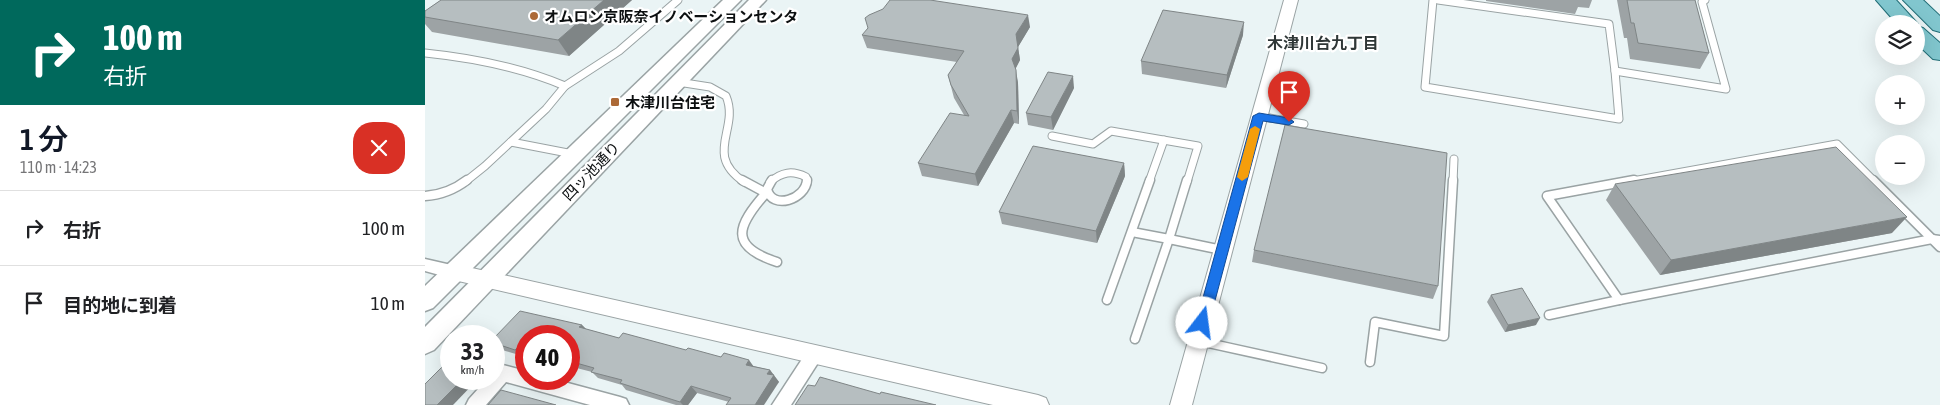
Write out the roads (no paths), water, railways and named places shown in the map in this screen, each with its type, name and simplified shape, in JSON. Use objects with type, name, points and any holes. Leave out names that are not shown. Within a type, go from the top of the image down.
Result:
[{"type":"main road","name":"四ッ池通り","points":[[425,301],[488,242],[733,0]]},
{"type":"main road","name":"四ッ池通り","points":[[425,343],[758,0]]},
{"type":"main road","points":[[1885,0],[1899,15]]},
{"type":"main road","points":[[1912,0],[1940,26]]},
{"type":"main road","points":[[1925,40],[1940,54]]},
{"type":"street","points":[[1181,405],[1291,0]]},
{"type":"street","points":[[425,265],[1038,405]]},
{"type":"street","points":[[781,405],[814,354]]},
{"type":"street","points":[[475,405],[503,373],[620,405]]},
{"type":"lane","points":[[425,196],[437,195],[458,186],[485,166],[546,109],[565,86],[619,51],[677,0]]},
{"type":"lane","points":[[1433,0],[1425,87],[1619,119],[1609,24],[1438,0]]},
{"type":"lane","points":[[1615,71],[1726,89],[1702,2],[1705,0]]},
{"type":"lane","points":[[425,53],[465,56],[508,65],[541,75],[565,86]]},
{"type":"lane","points":[[678,82],[714,88],[722,91],[727,96],[730,111],[722,142],[723,157],[738,178],[748,185],[766,192],[773,200],[788,200],[801,193],[806,187],[806,177],[796,172],[781,173],[769,182],[766,192],[751,209],[744,224],[741,237],[746,249],[759,258],[777,262]]},
{"type":"lane","points":[[1259,116],[1304,124]]},
{"type":"lane","points":[[1052,136],[1093,144],[1111,131],[1198,146],[1135,339]]},
{"type":"lane","points":[[1107,300],[1164,140]]},
{"type":"lane","points":[[511,142],[574,155]]},
{"type":"lane","points":[[1619,300],[1547,196],[1837,144],[1936,239],[1940,247]]},
{"type":"lane","points":[[1369,362],[1375,322],[1444,336],[1454,159]]},
{"type":"lane","points":[[1132,232],[1222,250]]},
{"type":"lane","points":[[1549,315],[1936,239]]},
{"type":"lane","points":[[1197,341],[1322,368]]},
{"type":"place","name":"オムロン京阪奈イノベーションセンタ","points":[[534,16]]},
{"type":"place","name":"木津川台住宅","points":[[615,102]]},
{"type":"district","name":"木津川台九丁目","points":[[1323,43]]}]
